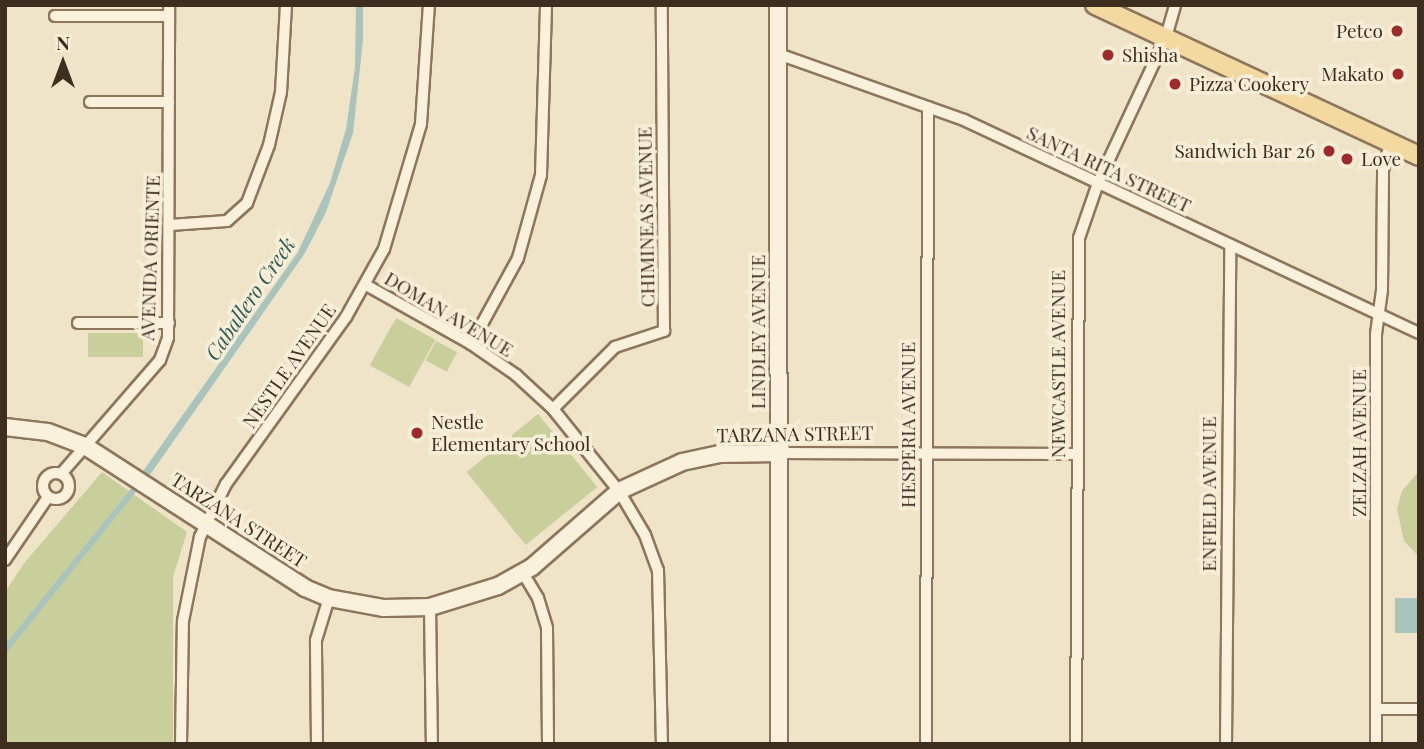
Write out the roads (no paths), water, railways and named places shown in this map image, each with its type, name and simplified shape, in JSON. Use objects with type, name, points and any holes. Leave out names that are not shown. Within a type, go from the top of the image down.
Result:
[{"type":"main road","points":[[1095,5],[1419,156]]},
{"type":"street","points":[[170,225],[227,221],[239,214],[252,194],[281,92],[285,5]]},
{"type":"street","name":"NESTLE AVENUE","points":[[181,744],[183,621],[190,574],[205,524],[226,484],[366,285],[394,222],[411,168],[428,77],[429,5]]},
{"type":"street","points":[[471,344],[518,258],[541,175],[546,5]]},
{"type":"street","name":"CHIMINEAS AVENUE","points":[[553,409],[615,347],[664,331],[662,5]]},
{"type":"street","name":"LINDLEY AVENUE","points":[[778,5],[779,744]]},
{"type":"street","name":"NEWCASTLE AVENUE","points":[[1076,744],[1076,263],[1082,227],[1098,183],[1166,37],[1175,5]]},
{"type":"street","points":[[55,16],[169,11]]},
{"type":"street","name":"AVENIDA ORIENTE","points":[[61,474],[160,360],[169,323],[169,11]]},
{"type":"street","points":[[87,16],[87,29]]},
{"type":"street","name":"SANTA RITA STREET","points":[[778,54],[928,107],[1419,333]]},
{"type":"street","points":[[90,102],[169,102]]},
{"type":"street","name":"HESPERIA AVENUE","points":[[926,744],[928,107]]},
{"type":"street","name":"ZELZAH AVENUE","points":[[1376,744],[1383,170],[1390,143]]},
{"type":"street","name":"ENFIELD AVENUE","points":[[1226,744],[1230,245]]},
{"type":"street","name":"DOMAN AVENUE","points":[[366,285],[471,344],[553,409],[619,491],[645,535],[658,570],[662,744]]},
{"type":"street","points":[[78,323],[169,323]]},
{"type":"street","name":"TARZANA STREET","points":[[5,427],[48,432],[85,446],[134,475],[279,573],[328,598],[384,608],[430,607],[475,595],[523,573],[619,491],[682,462],[720,454],[1076,454]]},
{"type":"street","name":"AVENIDA ORIENTE","points":[[5,560],[48,497],[44,479],[53,472],[61,474],[69,484],[67,492],[56,499],[48,497]]},
{"type":"street","points":[[523,573],[538,598],[547,628],[548,744]]},
{"type":"street","points":[[317,744],[316,640],[328,598]]},
{"type":"street","points":[[430,607],[432,744]]},
{"type":"street","points":[[1376,709],[1419,709]]},
{"type":"water","points":[[356,5],[363,5],[363,40],[353,133],[326,212],[305,253],[152,472],[5,655],[5,645],[129,491],[298,252],[330,183],[346,129],[355,67]]},
{"type":"water","points":[[1395,598],[1419,598],[1419,633],[1395,633]]},
{"type":"place","name":"Petco","points":[[1397,31]]},
{"type":"place","name":"Shisha","points":[[1108,55]]},
{"type":"place","name":"Makato","points":[[1398,74]]},
{"type":"place","name":"Pizza Cookery","points":[[1175,84]]},
{"type":"place","name":"Sandwich Bar 26","points":[[1329,151]]},
{"type":"place","name":"Love","points":[[1347,159]]},
{"type":"place","name":"Nestle Elementary School","points":[[417,433]]},
{"type":"water label","name":"Caballero Creek","points":[[249,298]]}]
